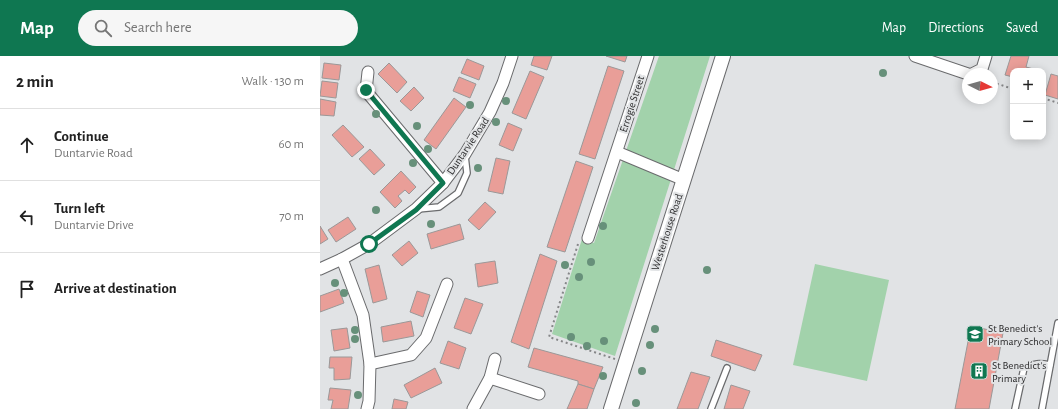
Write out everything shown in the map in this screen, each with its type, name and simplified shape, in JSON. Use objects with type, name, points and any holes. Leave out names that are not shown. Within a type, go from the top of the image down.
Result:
[{"type":"street","name":"Duntarvie Road","points":[[320,269],[369,244],[416,210],[443,183],[464,154],[490,112],[503,83],[512,56]]},
{"type":"street","name":"Errogie Street","points":[[583,241],[617,152],[648,56]]},
{"type":"street","name":"Westerhouse Road","points":[[611,409],[723,56]]},
{"type":"street","points":[[914,56],[962,72]]},
{"type":"street","points":[[982,68],[986,56]]},
{"type":"street","points":[[368,72],[366,90],[443,183]]},
{"type":"street","points":[[617,152],[684,180]]},
{"type":"street","points":[[342,259],[363,315],[370,364],[369,401],[367,409]]},
{"type":"street","points":[[370,364],[412,355],[426,338],[447,284]]},
{"type":"street","points":[[473,409],[490,378],[495,359]]},
{"type":"street","points":[[490,378],[539,394]]},
{"type":"lane","points":[[416,210],[439,207],[458,193],[467,173],[464,154]]},
{"type":"lane","points":[[1042,409],[1058,323]]},
{"type":"lane","points":[[1016,409],[1024,368],[1031,364],[1038,363],[1050,365]]},
{"type":"lane","points":[[711,409],[727,368]]},
{"type":"path","points":[[998,84],[1010,88]]},
{"type":"path","points":[[1046,99],[1058,103]]},
{"type":"path","points":[[583,241],[549,337],[626,362]]},
{"type":"green space","points":[[659,56],[710,56],[615,356],[552,334],[582,239],[594,243]]},
{"type":"green space","points":[[815,264],[889,280],[867,381],[793,365]]},
{"type":"building","points":[[534,56],[552,56],[547,70],[531,65]]},
{"type":"building","points":[[606,56],[627,56],[625,62]]},
{"type":"building","points":[[1011,56],[1029,56],[1026,67],[1030,68],[1010,68],[1010,76],[1005,75]]},
{"type":"building","points":[[467,59],[484,66],[479,80],[461,73]]},
{"type":"building","points":[[324,63],[341,65],[339,80],[322,78]]},
{"type":"building","points":[[389,63],[407,82],[397,93],[378,74]]},
{"type":"building","points":[[608,66],[624,71],[595,159],[579,154]]},
{"type":"building","points":[[530,71],[544,77],[526,119],[512,113]]},
{"type":"building","points":[[1051,74],[1058,76],[1058,99],[1046,95]]},
{"type":"building","points":[[459,77],[476,84],[470,98],[453,91]]},
{"type":"building","points":[[322,81],[338,83],[336,98],[320,96]]},
{"type":"building","points":[[414,87],[424,98],[411,111],[400,101]]},
{"type":"building","points":[[454,98],[466,107],[436,149],[424,140]]},
{"type":"building","points":[[320,99],[336,102],[334,116],[320,115]]},
{"type":"building","points":[[508,123],[522,129],[513,151],[499,145]]},
{"type":"building","points":[[343,125],[364,147],[352,157],[332,135]]},
{"type":"building","points":[[370,149],[385,165],[374,175],[359,159]]},
{"type":"building","points":[[496,158],[510,161],[503,194],[488,191]]},
{"type":"building","points":[[576,161],[593,167],[565,252],[547,247]]},
{"type":"building","points":[[401,171],[416,187],[409,194],[405,190],[398,196],[402,201],[395,208],[380,192]]},
{"type":"building","points":[[485,202],[496,212],[479,230],[468,220]]},
{"type":"building","points":[[348,217],[356,229],[336,242],[328,230]]},
{"type":"building","points":[[460,224],[464,239],[431,249],[427,234]]},
{"type":"building","points":[[320,226],[328,239],[320,244]]},
{"type":"building","points":[[409,241],[418,253],[402,266],[392,255]]},
{"type":"building","points":[[540,254],[557,261],[529,349],[511,342]]},
{"type":"building","points":[[495,261],[498,283],[478,287],[475,264]]},
{"type":"building","points":[[379,265],[387,299],[373,303],[365,269]]},
{"type":"building","points":[[339,289],[344,303],[320,312],[320,296]]},
{"type":"building","points":[[417,291],[430,295],[423,317],[410,312]]},
{"type":"building","points":[[465,298],[483,304],[471,334],[454,328]]},
{"type":"building","points":[[411,321],[414,336],[383,342],[381,327]]},
{"type":"building","name":"St Benedict's Primary","points":[[971,326],[1003,333],[989,409],[955,409]]},
{"type":"building","points":[[347,328],[350,348],[334,351],[331,330]]},
{"type":"building","points":[[716,340],[762,355],[755,371],[711,356]]},
{"type":"building","points":[[448,341],[466,348],[459,369],[440,363]]},
{"type":"building","points":[[534,348],[603,367],[594,389],[578,384],[578,381],[528,367]]},
{"type":"building","points":[[330,357],[352,357],[350,379],[334,380],[334,368],[329,368]]},
{"type":"building","points":[[435,368],[442,383],[411,398],[404,385]]},
{"type":"building","points":[[691,372],[710,377],[698,409],[677,409]]},
{"type":"building","points":[[578,384],[594,389],[587,409],[567,409]]},
{"type":"building","points":[[731,385],[750,391],[743,409],[724,409]]},
{"type":"building","points":[[330,388],[351,390],[348,409],[331,409],[333,400],[328,400]]},
{"type":"building","points":[[394,399],[408,402],[406,409],[392,409]]},
{"type":"place","name":"St Benedict's Primary School","points":[[975,334]]},
{"type":"place","name":"St Benedict's Primary","points":[[979,371]]},
{"type":"route","points":[[366,90],[443,183],[416,210],[369,244]]}]
